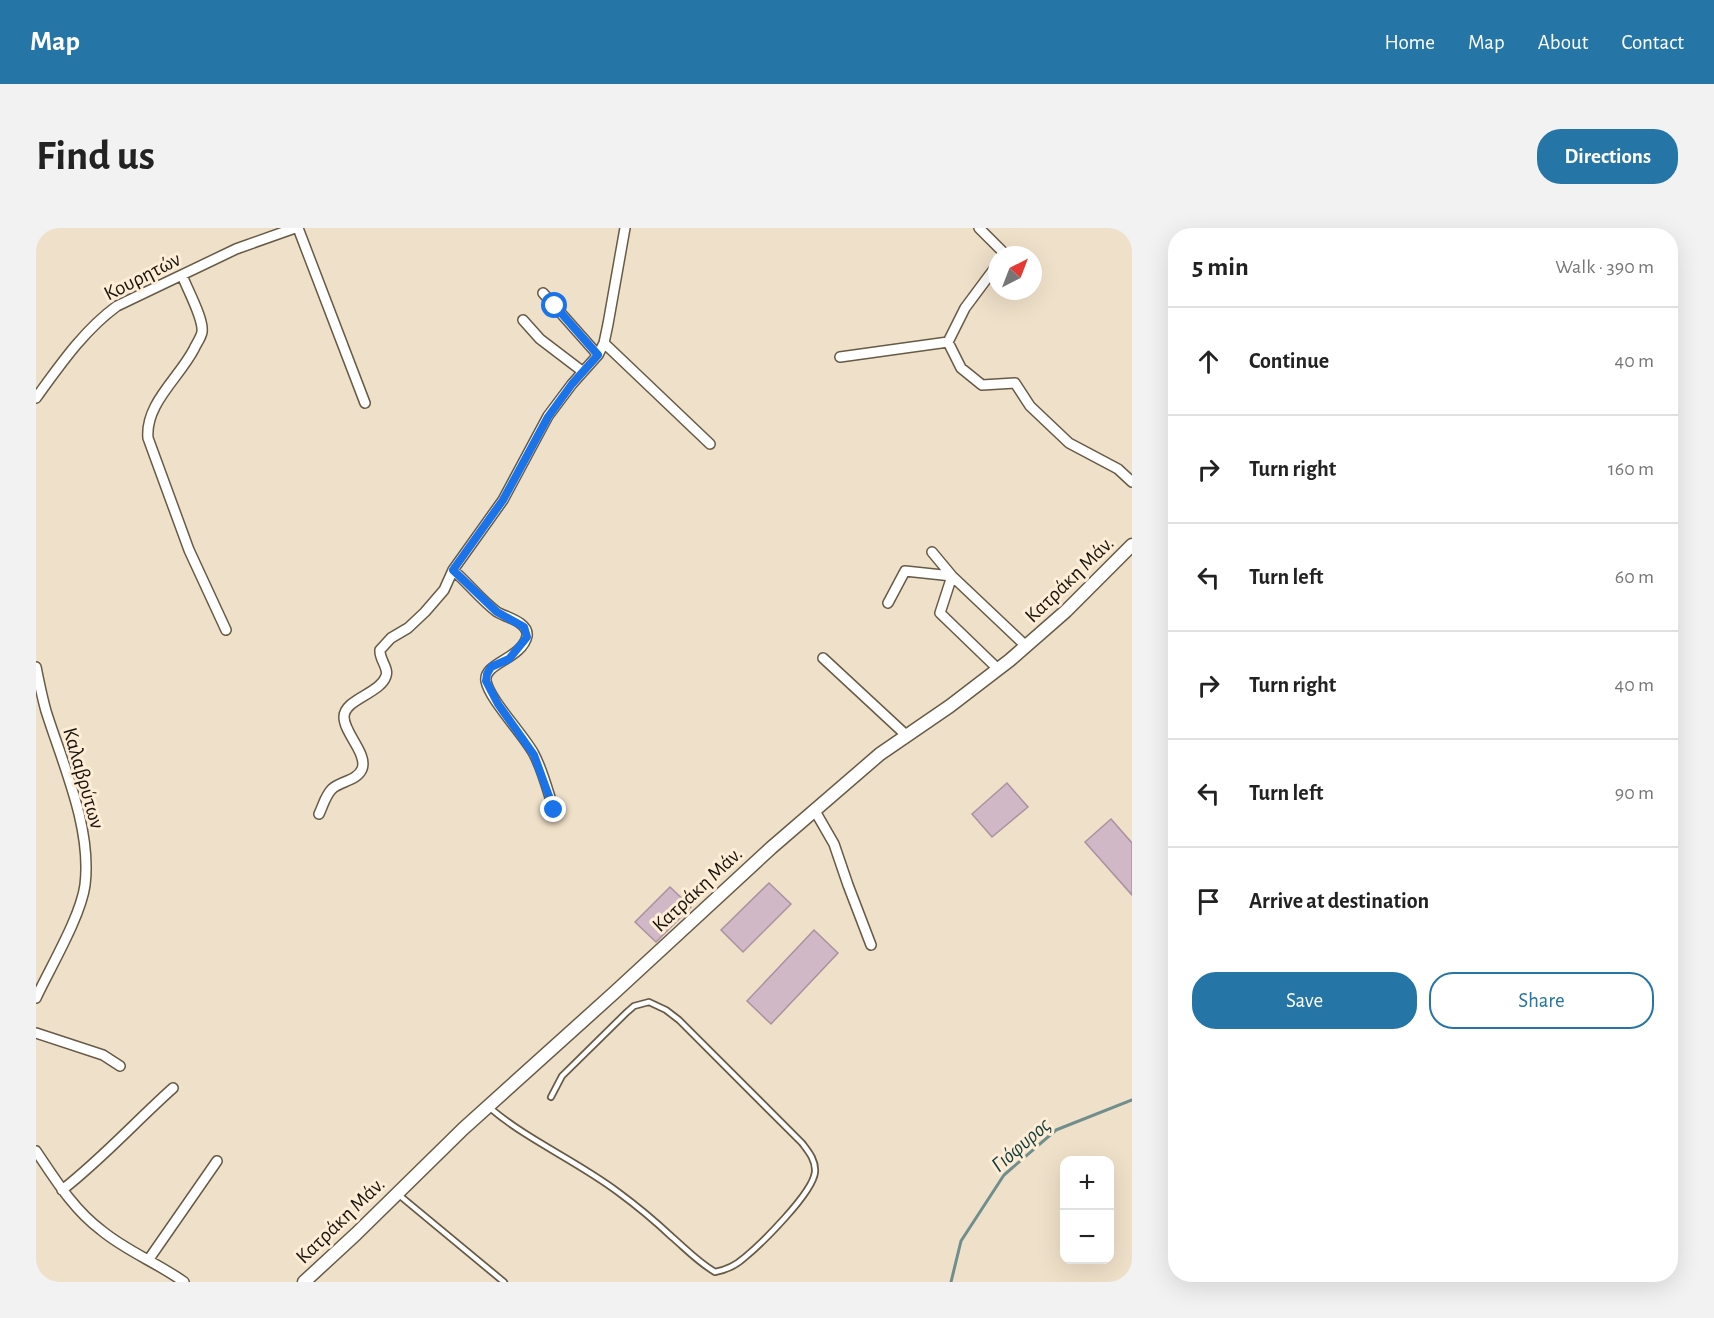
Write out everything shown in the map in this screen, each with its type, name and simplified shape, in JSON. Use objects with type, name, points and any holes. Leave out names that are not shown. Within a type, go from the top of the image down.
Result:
[{"type":"street","name":"Κουρητών","points":[[36,398],[65,358],[107,313],[131,298],[236,249],[296,228]]},
{"type":"street","points":[[296,228],[365,403]]},
{"type":"street","points":[[319,814],[330,790],[354,777],[362,769],[363,759],[344,719],[346,710],[383,681],[387,672],[380,656],[380,650],[391,638],[408,628],[444,590],[453,570],[503,500],[548,417],[582,371],[598,355],[604,343],[625,228]]},
{"type":"street","points":[[979,228],[997,246]]},
{"type":"street","points":[[182,275],[201,322],[202,332],[189,358],[148,419],[148,438],[189,550],[226,630]]},
{"type":"street","points":[[948,342],[965,308],[988,277]]},
{"type":"street","points":[[543,293],[598,355]]},
{"type":"street","points":[[523,320],[540,339],[582,371]]},
{"type":"street","points":[[840,357],[948,342]]},
{"type":"street","points":[[948,342],[961,368],[982,385],[1015,383],[1030,406],[1069,443],[1118,470],[1132,482]]},
{"type":"street","points":[[604,343],[710,444]]},
{"type":"street","name":"Κατράκη Μάν.","points":[[304,1282],[336,1254],[488,1106],[720,894],[839,789],[906,735],[950,706],[1026,646],[1066,611],[1132,545]]},
{"type":"street","points":[[932,552],[952,576],[1026,646]]},
{"type":"street","points":[[453,570],[497,612],[524,627],[526,631],[527,637],[519,648],[509,659],[491,667],[486,681],[498,704],[534,755],[554,810]]},
{"type":"street","points":[[888,603],[905,571],[952,576]]},
{"type":"street","points":[[952,576],[940,614],[998,669]]},
{"type":"street","points":[[823,658],[906,735]]},
{"type":"street","name":"Καλαβρύτων","points":[[36,667],[46,709],[75,797],[84,846],[85,885],[77,913],[36,998]]},
{"type":"street","points":[[815,811],[834,844],[871,945]]},
{"type":"street","points":[[36,1033],[103,1055],[120,1066]]},
{"type":"street","points":[[62,1190],[93,1166],[172,1088]]},
{"type":"street","points":[[36,1150],[62,1190],[100,1230],[184,1282]]},
{"type":"street","points":[[149,1259],[217,1161]]},
{"type":"lane","points":[[488,1106],[521,1132],[617,1191],[670,1234],[700,1263],[714,1272],[727,1270],[743,1259],[808,1190],[815,1172],[813,1158],[802,1143],[679,1020],[666,1010],[649,1002],[634,1006],[626,1013],[562,1076],[551,1097]]},
{"type":"lane","points":[[397,1193],[504,1282]]},
{"type":"building","points":[[1007,783],[1028,807],[992,837],[972,814]]},
{"type":"building","points":[[1111,819],[1132,843],[1132,895],[1085,842]]},
{"type":"building","points":[[769,883],[791,904],[743,952],[721,930]]},
{"type":"building","points":[[670,887],[691,907],[656,942],[635,922]]},
{"type":"building","points":[[814,930],[838,953],[771,1024],[747,1001]]},
{"type":"waterway","name":"Γιόφυρος","points":[[951,1282],[961,1241],[1004,1175],[1056,1130],[1132,1100]]},
{"type":"route","points":[[554,810],[534,755],[524,737],[498,704],[486,681],[491,667],[509,659],[519,648],[527,637],[526,631],[515,621],[497,612],[453,570],[503,500],[548,417],[582,371],[598,355],[555,306]]}]
